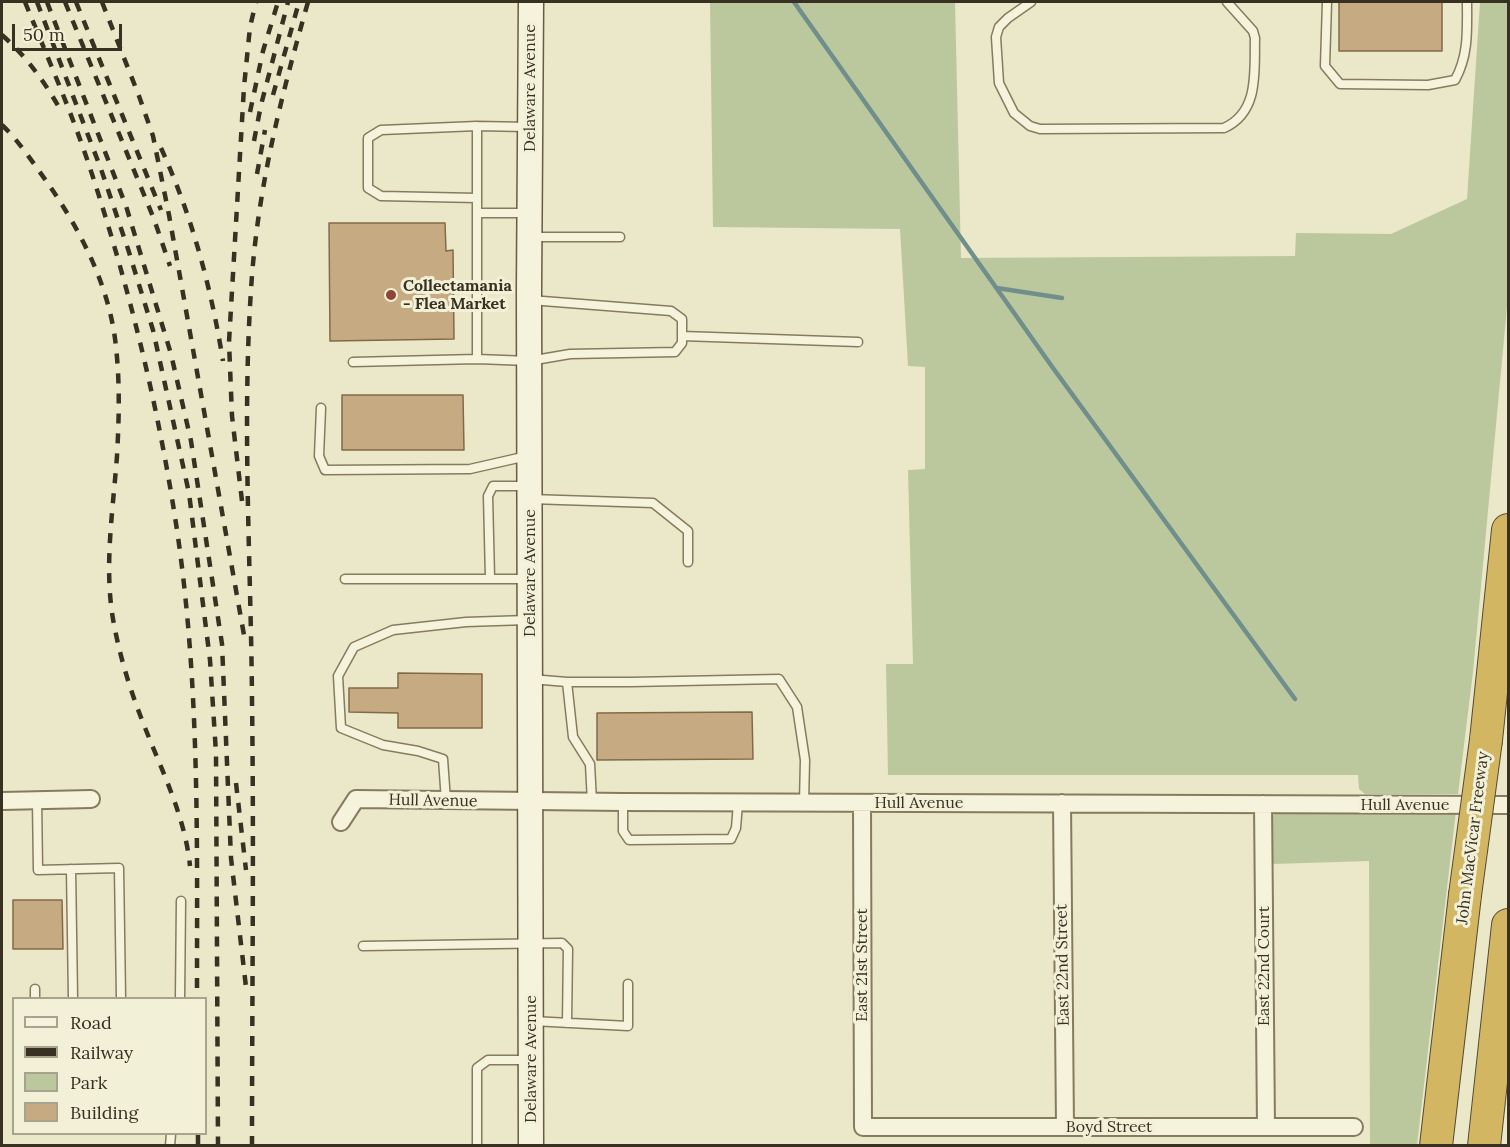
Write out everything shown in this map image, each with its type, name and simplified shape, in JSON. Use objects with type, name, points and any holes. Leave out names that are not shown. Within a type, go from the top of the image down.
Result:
[{"type":"highway","name":"John MacVicar Freeway","points":[[1436,1146],[1465,895],[1486,740],[1509,530]]},
{"type":"highway","points":[[1484,1146],[1509,925]]},
{"type":"main road","name":"Delaware Avenue","points":[[531,2],[529,237],[531,1146]]},
{"type":"street","points":[[2,801],[91,799]]},
{"type":"street","name":"Hull Avenue","points":[[341,822],[356,800],[1509,805]]},
{"type":"street","name":"East 21st Street","points":[[862,803],[863,1127]]},
{"type":"street","name":"East 22nd Street","points":[[1062,803],[1065,1128]]},
{"type":"street","name":"East 22nd Court","points":[[1263,804],[1266,1128]]},
{"type":"street","name":"Boyd Street","points":[[863,1127],[1354,1128]]},
{"type":"lane","points":[[1031,2],[999,27],[996,36],[999,83],[1014,113],[1030,126],[1040,129],[1224,128],[1231,125],[1242,114],[1254,93],[1255,39],[1253,31],[1227,2]]},
{"type":"lane","points":[[1327,2],[1325,66],[1340,84],[1428,85],[1455,80],[1461,70],[1468,46],[1467,2]]},
{"type":"lane","points":[[477,198],[381,196],[368,188],[368,138],[381,130],[477,126],[530,127]]},
{"type":"lane","points":[[477,126],[477,359]]},
{"type":"lane","points":[[477,213],[530,213]]},
{"type":"lane","points":[[529,237],[620,237]]},
{"type":"lane","points":[[353,362],[477,359],[529,361],[570,354],[675,352],[682,344],[682,319],[671,311],[529,300]]},
{"type":"lane","points":[[682,336],[858,342]]},
{"type":"lane","points":[[321,408],[319,456],[325,470],[470,469],[530,455]]},
{"type":"lane","points":[[490,578],[488,496],[493,486],[530,492],[653,503],[688,531],[688,562]]},
{"type":"lane","points":[[345,579],[530,579]]},
{"type":"lane","points":[[446,801],[443,759],[418,751],[383,745],[341,728],[338,676],[354,648],[393,630],[466,622],[530,620]]},
{"type":"lane","points":[[530,679],[631,682],[779,679],[797,707],[805,760],[804,803]]},
{"type":"lane","points":[[567,681],[573,737],[590,764],[592,802]]},
{"type":"lane","points":[[37,800],[38,870],[118,868],[121,997]]},
{"type":"lane","points":[[623,802],[623,831],[629,840],[731,839],[736,828],[738,803]]},
{"type":"lane","points":[[71,869],[73,997]]},
{"type":"lane","points":[[180,997],[181,901]]},
{"type":"lane","points":[[363,946],[562,943],[568,949],[567,1023]]},
{"type":"lane","points":[[531,1021],[628,1026],[628,984]]},
{"type":"lane","points":[[477,1146],[477,1068],[488,1060],[531,1059]]},
{"type":"green space","points":[[710,2],[955,2],[961,258],[1295,256],[1296,233],[1391,234],[1467,199],[1480,2],[1508,2],[1508,296],[1473,672],[1458,794],[1365,794],[1359,789],[1358,775],[888,775],[886,664],[913,664],[908,470],[925,469],[925,367],[908,366],[900,229],[713,227]]},
{"type":"green space","points":[[1280,810],[1456,811],[1417,1145],[1370,1145],[1369,861],[1273,864],[1272,819],[1274,813]]},
{"type":"building","points":[[1339,2],[1442,2],[1442,51],[1339,51]]},
{"type":"building","name":"Collectamania - Flea Market","points":[[329,223],[445,223],[446,251],[453,250],[454,339],[330,341]]},
{"type":"building","points":[[342,395],[463,395],[464,450],[342,450]]},
{"type":"building","points":[[398,673],[482,674],[482,728],[398,728],[398,713],[349,712],[349,688],[398,688]]},
{"type":"building","points":[[752,712],[753,759],[597,760],[597,713]]},
{"type":"building","points":[[13,900],[62,900],[63,949],[13,949]]},
{"type":"waterway","points":[[794,2],[1053,368],[1295,699]]},
{"type":"waterway","points":[[997,288],[1062,298]]},
{"type":"railway","points":[[25,2],[73,119],[115,247],[149,381],[175,517],[183,577],[193,697],[197,817],[197,997]]},
{"type":"railway","points":[[37,2],[101,169],[128,249],[153,330],[189,493],[210,660],[216,753],[218,1146]]},
{"type":"railway","points":[[47,2],[126,206],[171,354],[191,441],[222,644],[231,858],[246,987]]},
{"type":"railway","points":[[65,2],[154,219],[170,266]]},
{"type":"railway","points":[[76,2],[161,210]]},
{"type":"railway","points":[[102,2],[153,136],[244,635]]},
{"type":"railway","points":[[242,501],[232,416],[229,342],[244,87],[250,27],[256,2]]},
{"type":"railway","points":[[250,112],[263,51],[278,2]]},
{"type":"railway","points":[[254,141],[288,2]]},
{"type":"railway","points":[[273,95],[299,2]]},
{"type":"railway","points":[[252,1146],[253,812],[247,443],[248,341],[254,253],[265,180],[280,109],[308,2]]},
{"type":"railway","points":[[2,35],[34,69],[60,109]]},
{"type":"railway","points":[[2,125],[47,182],[71,220],[92,260],[113,325],[119,415],[109,558],[110,599],[121,657],[183,828],[190,866]]},
{"type":"railway","points":[[257,174],[265,130]]},
{"type":"railway","points":[[161,148],[182,200],[199,252],[213,306],[223,361]]},
{"type":"railway","points":[[236,783],[246,870]]},
{"type":"railway","points":[[198,1135],[198,1146]]},
{"type":"place","name":"Collectamania - Flea Market","points":[[391,295]]}]
